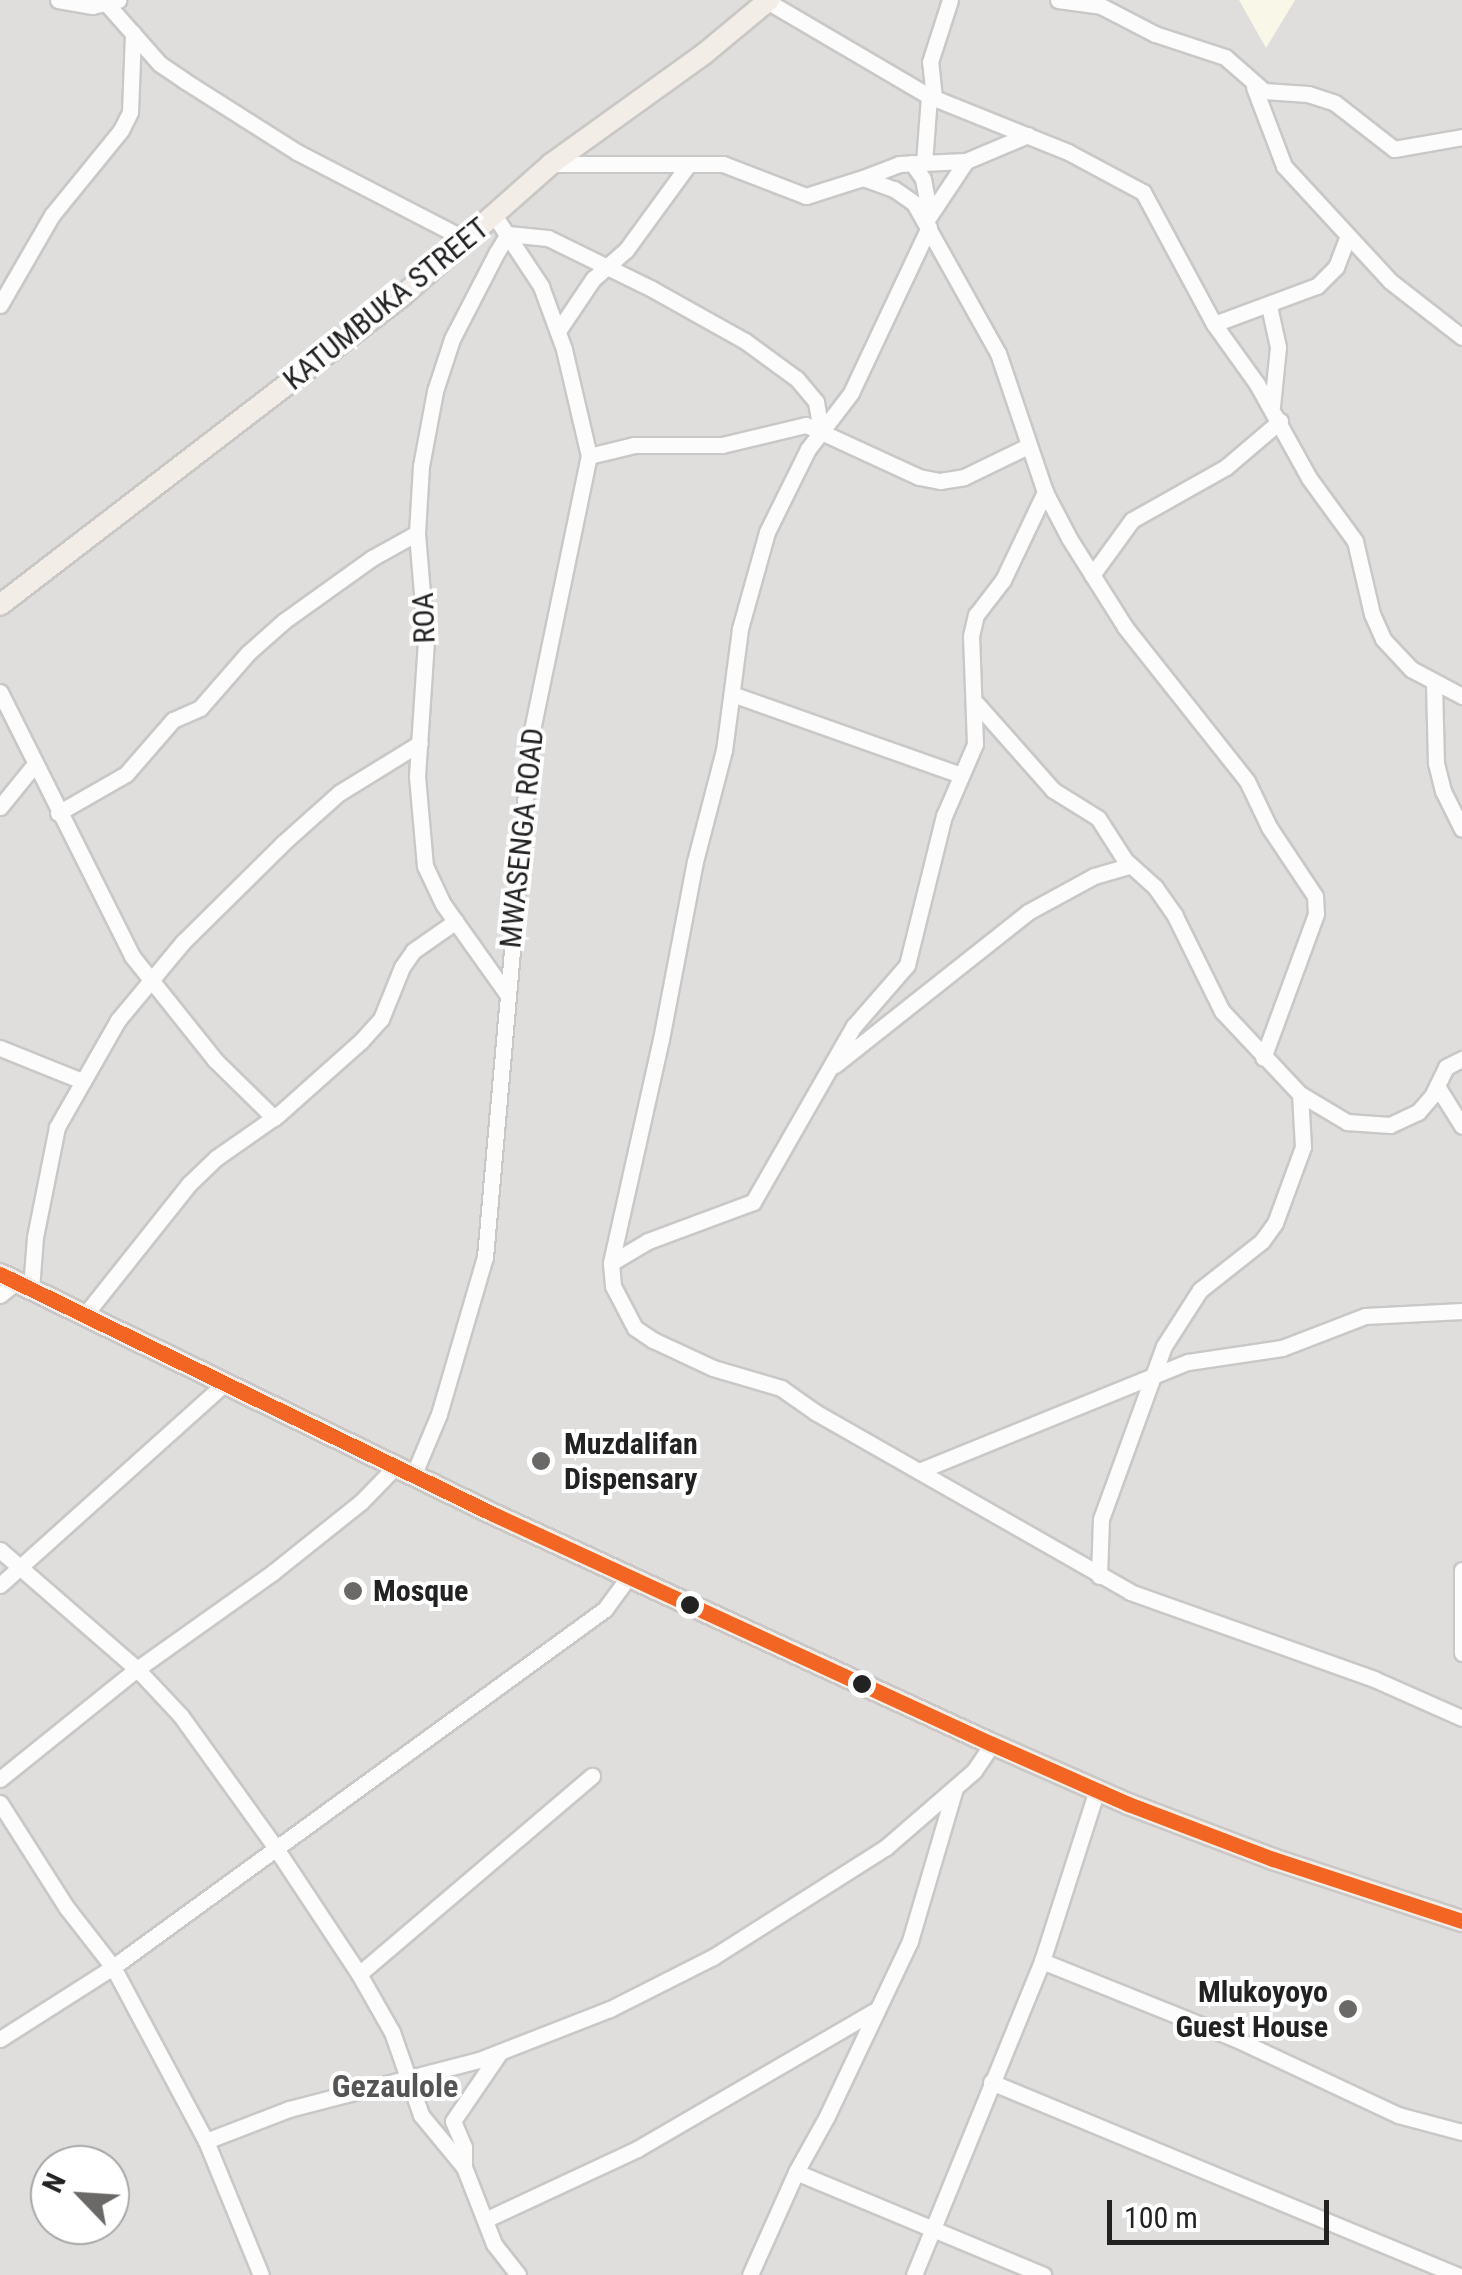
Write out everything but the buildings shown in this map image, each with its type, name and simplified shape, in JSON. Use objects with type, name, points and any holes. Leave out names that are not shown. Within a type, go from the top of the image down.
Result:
[{"type":"main road","name":"KATUMBUKA STREET","points":[[0,604],[402,296],[551,164],[704,54],[768,1]]},
{"type":"main road","points":[[12,1285],[992,1744],[1273,1859],[1462,1921]]},
{"type":"street","points":[[58,0],[92,6],[112,2],[160,64],[297,152],[463,238]]},
{"type":"street","points":[[928,221],[924,179],[918,163],[931,97],[930,62],[950,0]]},
{"type":"street","points":[[1058,0],[1111,10],[1155,34],[1225,57],[1254,87],[1284,166],[1348,240],[1417,306],[1461,334]]},
{"type":"street","points":[[768,1],[931,97],[1028,135],[1144,192],[1214,324],[1276,413],[1310,478],[1354,541],[1372,614],[1383,639],[1399,659],[1462,696]]},
{"type":"street","points":[[0,305],[52,215],[122,130],[130,112],[133,34]]},
{"type":"street","points":[[1254,87],[1308,94],[1335,103],[1394,149],[1462,137]]},
{"type":"street","points":[[551,164],[723,164],[806,196],[918,163],[966,161],[1028,135]]},
{"type":"street","points":[[966,161],[928,221],[851,392],[822,429],[767,532],[740,629],[724,750],[698,845],[611,1263],[613,1286],[635,1328],[699,1362],[770,1382],[1098,1576],[1190,1617],[1374,1680],[1462,1718]]},
{"type":"street","points":[[558,331],[579,298],[626,250],[688,165]]},
{"type":"street","points":[[863,178],[906,194],[928,221],[998,353],[1045,492],[1092,575],[1126,628],[1242,774],[1269,827],[1316,896],[1316,914],[1264,1058]]},
{"type":"street","name":"MWASENGA ROAD","points":[[404,1471],[440,1414],[486,1256],[530,734],[589,456],[558,331],[542,286],[494,215]]},
{"type":"street","points":[[508,234],[548,238],[608,266],[745,342],[797,379],[816,402],[822,429]]},
{"type":"street","name":"ROA","points":[[507,994],[456,921],[425,866],[418,816],[426,641],[417,533],[422,466],[435,391],[452,340],[508,234]]},
{"type":"street","points":[[1214,324],[1269,306],[1326,279],[1348,240]]},
{"type":"street","points":[[1092,575],[1132,520],[1226,467],[1276,413],[1278,348],[1269,306]]},
{"type":"street","points":[[589,456],[634,444],[722,446],[798,425],[822,429],[919,477],[940,481],[964,476],[1028,446]]},
{"type":"street","points":[[611,1263],[648,1241],[752,1202],[854,1026],[896,982],[910,958],[944,816],[976,744],[971,636],[976,615],[1003,580],[1045,492]]},
{"type":"street","points":[[58,813],[126,774],[173,720],[200,708],[248,653],[284,621],[372,558],[417,533]]},
{"type":"street","points":[[1434,683],[1436,763],[1443,791],[1462,829]]},
{"type":"street","points":[[0,692],[110,917],[150,979],[215,1060],[274,1118]]},
{"type":"street","points":[[732,694],[961,775]]},
{"type":"street","points":[[974,701],[1053,790],[1098,818],[1130,866],[1167,902],[1222,1011],[1300,1094],[1347,1122],[1390,1124],[1418,1112],[1448,1064],[1462,1059]]},
{"type":"street","points":[[12,1285],[35,1237],[57,1127],[82,1081],[150,979],[226,896],[340,792],[420,743]]},
{"type":"street","points":[[0,807],[35,764]]},
{"type":"street","points":[[832,1067],[1028,912],[1094,876],[1130,866]]},
{"type":"street","points":[[84,1316],[189,1184],[216,1158],[274,1118],[361,1041],[381,1018],[402,966],[413,952],[456,921]]},
{"type":"street","points":[[0,1048],[82,1081]]},
{"type":"street","points":[[1437,1086],[1462,1126]]},
{"type":"street","points":[[1098,1576],[1101,1519],[1164,1346],[1193,1299],[1212,1278],[1262,1241],[1275,1223],[1305,1133],[1300,1094]]},
{"type":"street","points":[[919,1470],[1154,1374],[1206,1357],[1282,1348],[1365,1316],[1462,1311]]},
{"type":"street","points":[[0,1585],[224,1384]]},
{"type":"street","points":[[0,1779],[136,1669],[272,1573],[404,1471]]},
{"type":"street","points":[[0,1550],[136,1669],[182,1716],[276,1847],[392,2032],[404,2077],[430,2128],[464,2166],[494,2244],[518,2275]]},
{"type":"street","points":[[1462,1570],[1462,1653]]},
{"type":"street","points":[[0,2039],[113,1967],[605,1609],[630,1575]]},
{"type":"street","points":[[206,2142],[288,2109],[500,2052],[610,2009],[713,1957],[886,1848],[955,1788],[992,1744]]},
{"type":"street","points":[[359,1974],[592,1776]]},
{"type":"street","points":[[750,2275],[919,1917],[955,1788]]},
{"type":"street","points":[[914,2275],[1042,1961],[1098,1790]]},
{"type":"street","points":[[0,1803],[67,1908],[113,1967],[206,2142],[261,2275]]},
{"type":"street","points":[[1042,1961],[1236,2038],[1398,2115],[1462,2132]]},
{"type":"street","points":[[487,2219],[637,2149],[874,2011]]},
{"type":"street","points":[[464,2166],[464,2147],[453,2121],[500,2052]]},
{"type":"street","points":[[991,2082],[1457,2275]]},
{"type":"street","points":[[796,2172],[1043,2275]]},
{"type":"shaded area","points":[[0,0],[1462,0],[1462,2275],[0,2275]]},
{"type":"shaded area","points":[[1239,0],[1295,0],[1266,48]]},
{"type":"transit line","points":[[0,1274],[493,1514],[992,1744],[1128,1804],[1273,1859],[1462,1921]]},
{"type":"place","name":"Muzdalifan Dispensary","points":[[541,1461]]},
{"type":"place","name":"Mosque","points":[[353,1591]]},
{"type":"place","name":"Mlukoyoyo Guest House","points":[[1348,2009]]},
{"type":"district","name":"Gezaulole","points":[[395,2086]]}]
